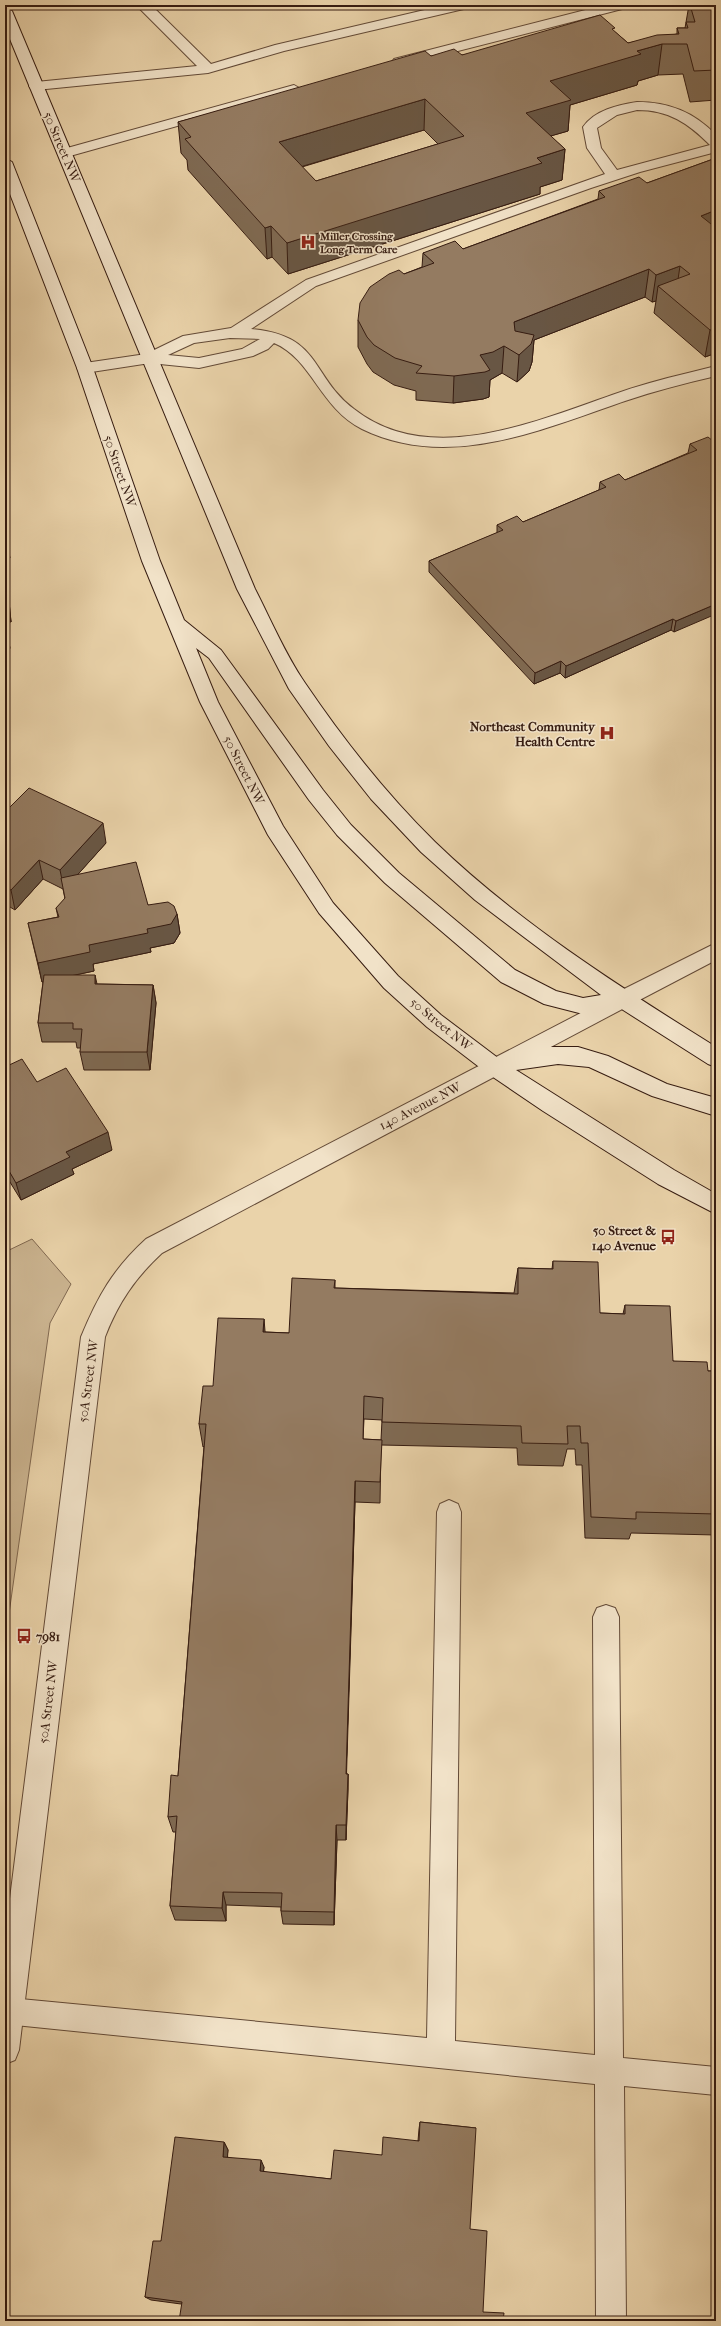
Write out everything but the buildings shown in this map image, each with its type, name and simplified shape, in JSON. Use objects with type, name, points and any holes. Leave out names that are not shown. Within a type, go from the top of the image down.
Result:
[{"type":"main road","points":[[144,5],[208,69]]},
{"type":"main road","points":[[36,86],[208,69],[280,48],[463,5]]},
{"type":"main road","points":[[383,66],[621,5]]},
{"type":"main road","name":"50 Street NW","points":[[5,11],[246,589],[296,684],[336,741],[378,794],[428,847],[482,895],[623,1000],[716,1058]]},
{"type":"main road","points":[[64,154],[307,86]]},
{"type":"main road","points":[[614,176],[598,156],[590,141],[590,127],[599,119],[617,110],[635,106],[656,106],[675,112],[689,119],[716,143]]},
{"type":"main road","points":[[234,333],[311,283],[614,176],[716,148]]},
{"type":"main road","name":"50 Street NW","points":[[5,162],[85,368],[151,561],[209,702],[275,830],[326,908],[391,982],[434,1021],[496,1067],[659,1173],[716,1205]]},
{"type":"main road","points":[[150,358],[189,340],[234,333],[271,337],[296,349],[335,401],[347,412],[365,424],[391,434],[428,443],[475,441],[525,431],[676,380],[716,371]]},
{"type":"main road","points":[[85,368],[150,358],[199,363],[247,353],[262,346],[271,337]]},
{"type":"main road","points":[[175,622],[215,654],[316,795],[344,830],[392,878],[508,976],[550,998],[583,1006],[623,1000]]},
{"type":"main road","name":"140 Avenue NW","points":[[129,1268],[154,1246],[176,1233],[716,951]]},
{"type":"main road","points":[[496,1067],[538,1056],[568,1055],[587,1058],[616,1069],[653,1088],[716,1107]]},
{"type":"main road","name":"50A Street NW","points":[[5,2050],[93,1337],[108,1298],[129,1268]]},
{"type":"main road","points":[[441,2053],[449,1512]]},
{"type":"main road","points":[[606,1617],[611,2070],[611,2321]]},
{"type":"main road","points":[[10,2012],[716,2080]]},
{"type":"shaded area","points":[[32,1239],[71,1284],[50,1323],[5,1642],[5,1252]]},
{"type":"place","name":"Miller Crossing Long Term Care","points":[[308,242]]},
{"type":"place","name":"Northeast Community Health Centre","points":[[607,733]]},
{"type":"place","name":"50 Street & 140 Avenue","points":[[668,1237]]},
{"type":"place","name":"7981","points":[[24,1636]]}]
